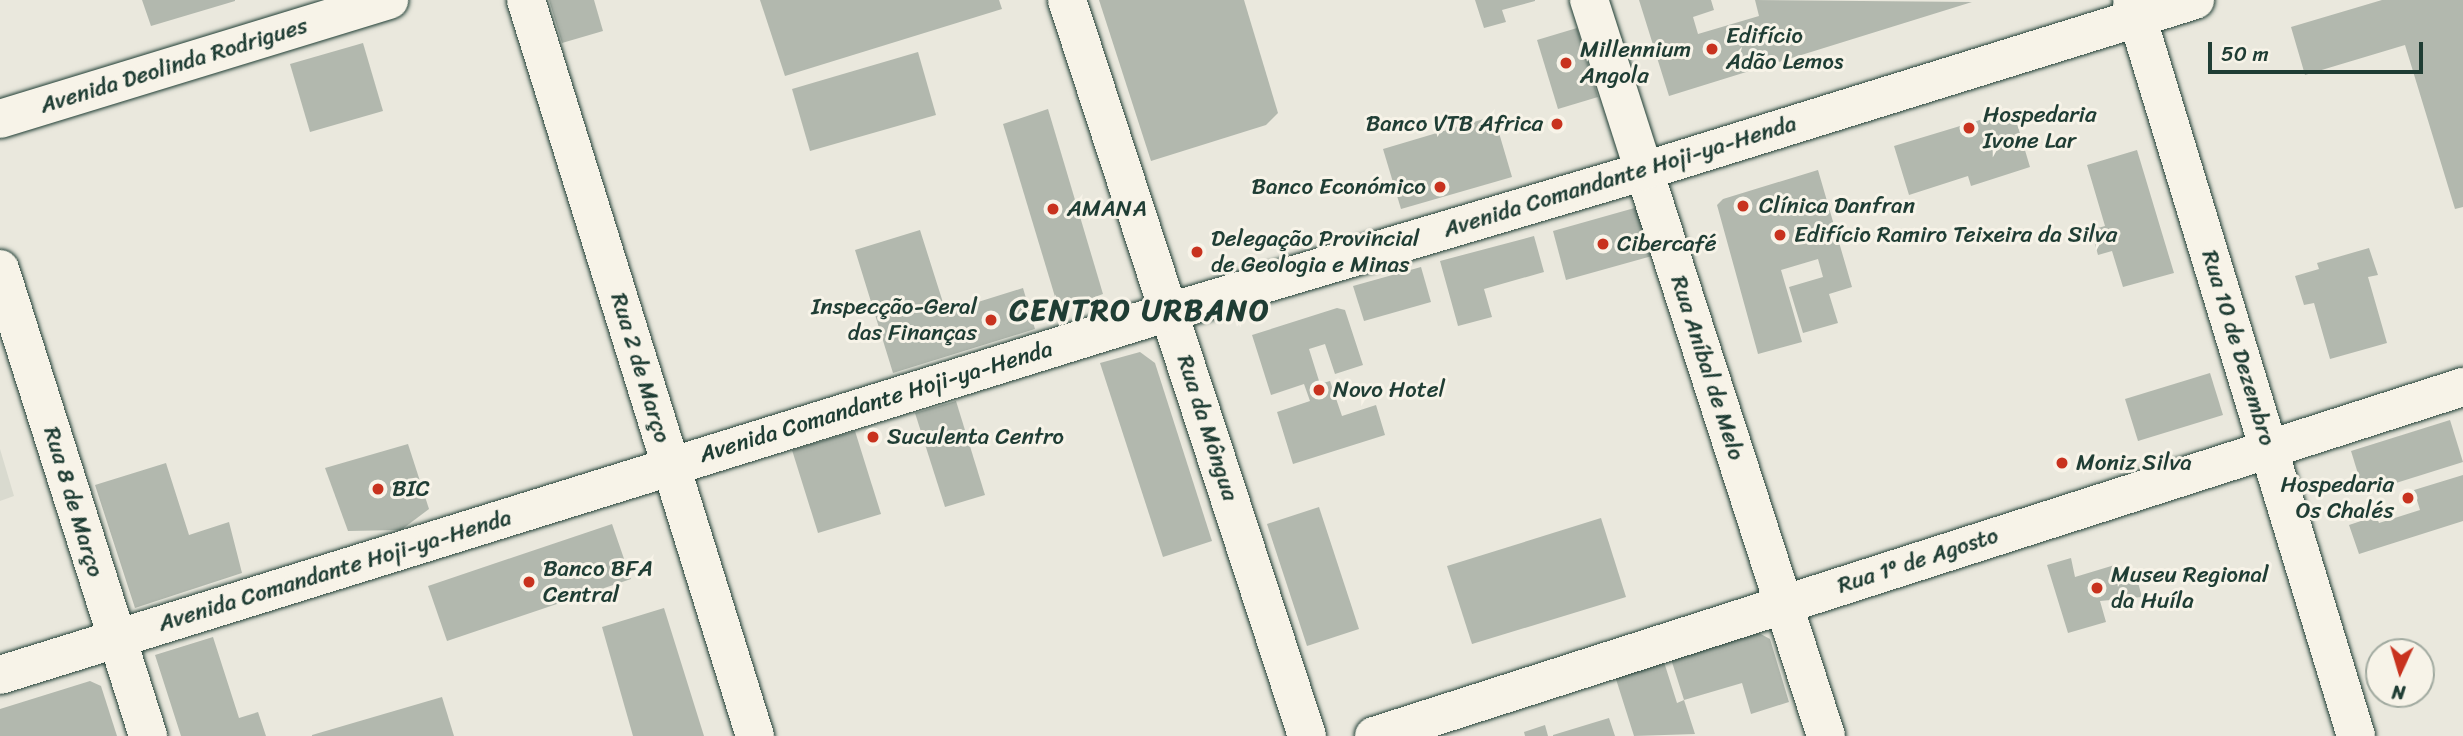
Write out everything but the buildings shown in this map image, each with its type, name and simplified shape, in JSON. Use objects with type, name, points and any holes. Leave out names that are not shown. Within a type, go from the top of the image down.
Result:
[{"type":"street","name":"Avenida Deolinda Rodrigues","points":[[0,119],[389,0]]},
{"type":"street","name":"Rua 2 de Março","points":[[526,0],[755,736]]},
{"type":"street","name":"Rua da Môngua","points":[[1068,0],[1307,736]]},
{"type":"street","name":"Rua Aníbal de Melo","points":[[1589,0],[1826,736]]},
{"type":"street","name":"Avenida Comandante Hoji-ya-Henda","points":[[0,675],[1169,312],[1644,171],[2135,9],[2195,0]]},
{"type":"street","name":"Rua 10 de Dezembro","points":[[2135,9],[2356,736]]},
{"type":"street","name":"Rua 8 de Março","points":[[0,268],[148,736]]},
{"type":"street","name":"Rua 1º de Agosto","points":[[1374,736],[2463,387]]},
{"type":"shaded area","points":[[0,449],[14,496],[0,501]]},
{"type":"place","name":"Edifício Adão Lemos","points":[[1712,49]]},
{"type":"place","name":"Millennium Angola","points":[[1566,63]]},
{"type":"place","name":"Banco VTB Africa","points":[[1557,124]]},
{"type":"place","name":"Hospedaria Ivone Lar","points":[[1969,128]]},
{"type":"place","name":"Banco Económico","points":[[1440,187]]},
{"type":"place","name":"Clínica Danfran","points":[[1743,206]]},
{"type":"place","name":"AMANA","points":[[1053,209]]},
{"type":"place","name":"Edifício Ramiro Teixeira da Silva","points":[[1780,235]]},
{"type":"place","name":"Cibercafé","points":[[1603,244]]},
{"type":"place","name":"Delegação Provincial de Geologia e Minas","points":[[1197,252]]},
{"type":"place","name":"Inspecção-Geral das Finanças","points":[[991,320]]},
{"type":"place","name":"Novo Hotel","points":[[1319,390]]},
{"type":"place","name":"Suculenta Centro","points":[[873,437]]},
{"type":"place","name":"Moniz Silva","points":[[2062,463]]},
{"type":"place","name":"BIC","points":[[378,489]]},
{"type":"place","name":"Hospedaria Os Chalés","points":[[2408,498]]},
{"type":"place","name":"Banco BFA Central","points":[[529,582]]},
{"type":"place","name":"Museu Regional da Huíla","points":[[2097,588]]},
{"type":"district","name":"CENTRO URBANO","points":[[1140,310]]}]
